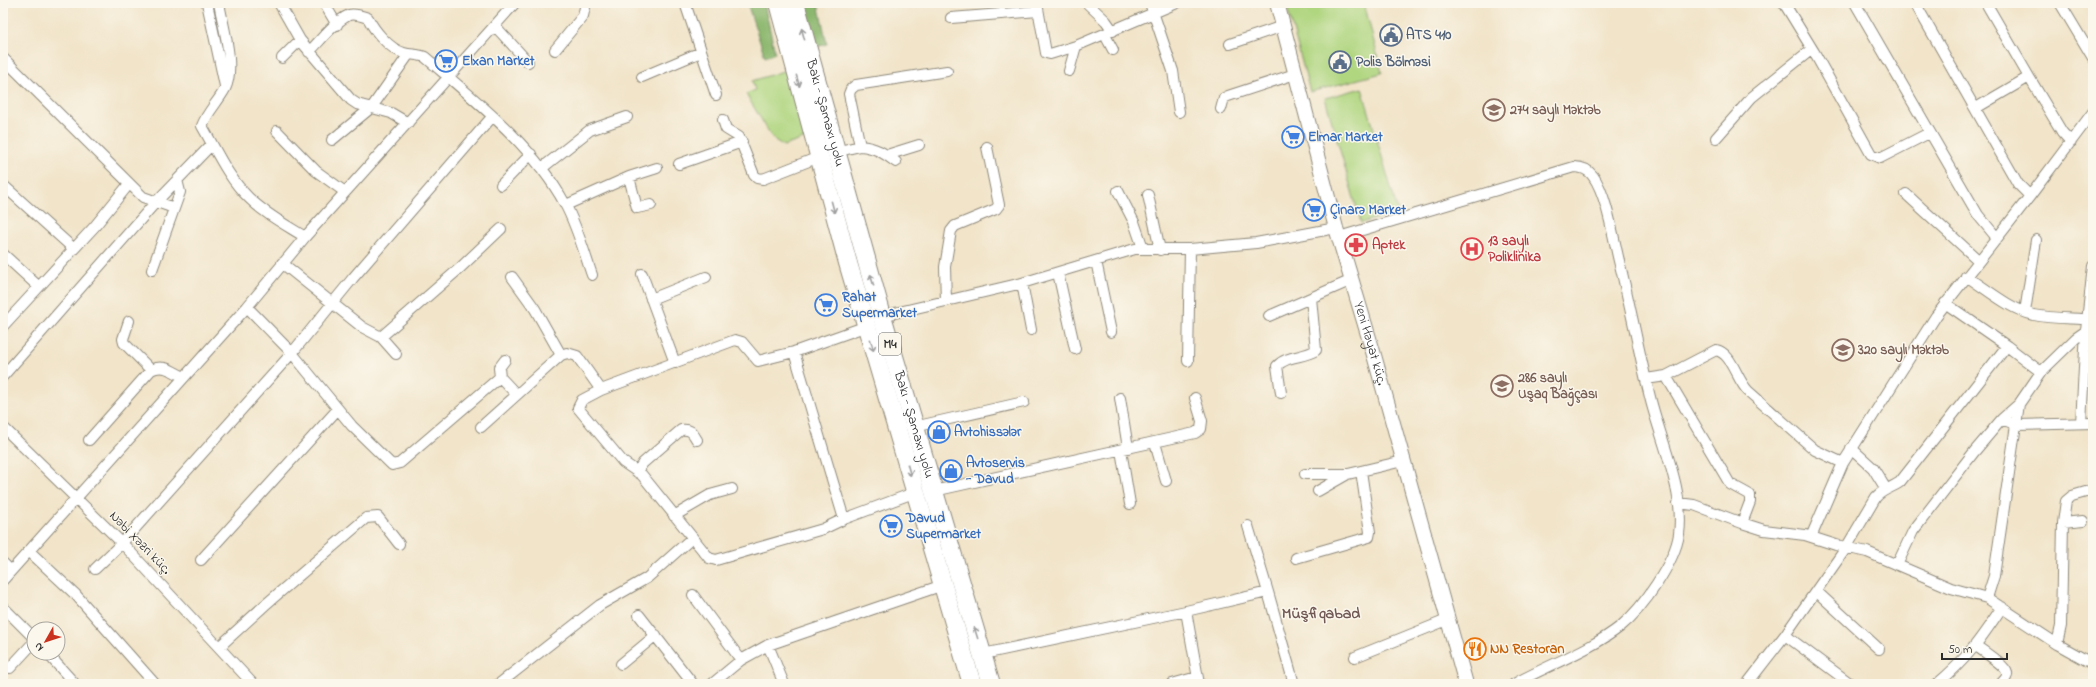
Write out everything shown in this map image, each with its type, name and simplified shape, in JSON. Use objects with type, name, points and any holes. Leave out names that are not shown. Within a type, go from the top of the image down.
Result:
[{"type":"highway","name":"Bakı - Şamaxı yolu","points":[[778,3],[882,316],[991,684]]},
{"type":"highway","name":"Bakı - Şamaxı yolu","points":[[795,3],[827,154],[867,326],[972,684]]},
{"type":"street","points":[[207,3],[225,88]]},
{"type":"street","points":[[218,3],[230,73],[225,88],[206,116],[202,126],[233,180],[249,198],[262,210],[305,237]]},
{"type":"street","points":[[279,3],[300,40],[351,100],[358,104],[372,106],[391,113],[408,123]]},
{"type":"street","points":[[324,3],[337,25]]},
{"type":"street","points":[[3,580],[247,306],[305,237],[515,3]]},
{"type":"street","points":[[555,50],[584,16],[586,3]]},
{"type":"street","points":[[685,3],[716,95]]},
{"type":"street","points":[[1087,3],[1106,21],[1113,50]]},
{"type":"street","points":[[951,18],[1037,7],[1046,52],[1050,54],[1109,33],[1152,8],[1177,3]]},
{"type":"street","name":"Yeni Həyat küç.","points":[[1277,3],[1338,232],[1466,684]]},
{"type":"street","points":[[1784,3],[1812,48],[1871,154],[1876,158],[1880,158],[1929,133]]},
{"type":"street","points":[[1855,3],[1929,133],[1978,215],[1997,238]]},
{"type":"street","points":[[1915,3],[2018,184],[2030,196]]},
{"type":"street","points":[[1986,3],[2062,132],[2071,142]]},
{"type":"street","points":[[2060,3],[2093,58]]},
{"type":"street","points":[[1152,8],[1173,71],[1179,112]]},
{"type":"street","points":[[309,52],[337,25],[350,15],[360,15],[368,18],[372,26],[393,48],[409,54],[418,54],[425,57],[492,117],[531,154],[542,168],[566,205],[592,275]]},
{"type":"street","points":[[495,26],[528,62]]},
{"type":"street","points":[[1230,44],[1283,26]]},
{"type":"street","points":[[282,58],[300,40]]},
{"type":"street","points":[[1069,71],[1076,46]]},
{"type":"street","points":[[1716,138],[1752,98],[1812,48]]},
{"type":"street","points":[[642,77],[701,52]]},
{"type":"street","points":[[332,140],[372,106],[409,54]]},
{"type":"street","points":[[3,58],[143,197],[155,203],[174,208]]},
{"type":"street","points":[[860,146],[849,94],[851,89],[856,85],[947,71]]},
{"type":"street","points":[[1221,109],[1224,98],[1228,96],[1296,74]]},
{"type":"street","points":[[1976,108],[2029,77]]},
{"type":"street","points":[[1811,537],[1851,448],[1945,303],[2030,196],[2093,112]]},
{"type":"street","points":[[95,569],[122,543],[292,353],[334,304],[353,278],[492,117]]},
{"type":"street","points":[[542,168],[590,130],[627,117]]},
{"type":"street","points":[[723,120],[726,129],[739,136],[754,175],[757,178],[763,179],[827,154],[860,146],[872,147],[896,162]]},
{"type":"street","points":[[277,131],[316,171],[345,192]]},
{"type":"street","points":[[679,164],[742,142]]},
{"type":"street","points":[[3,376],[155,203],[212,144]]},
{"type":"street","points":[[887,155],[919,145]]},
{"type":"street","points":[[946,301],[945,267],[951,231],[955,226],[996,209],[1000,205],[987,147]]},
{"type":"street","points":[[501,185],[531,154]]},
{"type":"street","points":[[882,316],[1022,283],[1126,251],[1143,248],[1160,250],[1190,249],[1270,242],[1338,232],[1582,167],[1593,175],[1605,204],[1646,379],[1678,502],[1680,523],[1675,548],[1656,582],[1636,612],[1614,632],[1514,684]]},
{"type":"street","points":[[566,205],[629,177],[657,168]]},
{"type":"street","points":[[629,177],[637,208],[651,205]]},
{"type":"street","points":[[152,270],[180,192],[177,180]]},
{"type":"street","points":[[3,326],[74,249],[129,184]]},
{"type":"street","points":[[3,185],[74,249]]},
{"type":"street","points":[[1118,192],[1134,222],[1143,248]]},
{"type":"street","points":[[1906,194],[1978,260]]},
{"type":"street","points":[[1148,195],[1160,250]]},
{"type":"street","points":[[381,337],[460,268],[501,229]]},
{"type":"street","points":[[2025,312],[2036,240]]},
{"type":"street","points":[[1188,361],[1190,249]]},
{"type":"street","points":[[3,254],[39,287]]},
{"type":"street","points":[[1096,261],[1111,332]]},
{"type":"street","points":[[282,263],[362,327],[381,337],[396,354]]},
{"type":"street","points":[[2081,423],[2086,331],[2091,320],[2093,266]]},
{"type":"street","points":[[1058,273],[1075,349]]},
{"type":"street","points":[[642,274],[675,363]]},
{"type":"street","points":[[1966,276],[2012,306],[2025,312],[2034,315],[2091,320]]},
{"type":"street","points":[[512,277],[535,309],[561,355]]},
{"type":"street","points":[[651,300],[706,277]]},
{"type":"street","points":[[1269,316],[1352,280]]},
{"type":"street","points":[[1022,283],[1031,330]]},
{"type":"street","points":[[1281,393],[1277,366],[1282,360],[1311,354],[1316,350],[1311,298]]},
{"type":"street","points":[[1945,303],[2007,346],[2041,372]]},
{"type":"street","points":[[247,306],[292,353],[366,441],[392,465],[396,465],[500,378]]},
{"type":"street","points":[[129,321],[123,339],[124,343],[151,370]]},
{"type":"street","points":[[867,326],[794,352],[758,361],[742,342],[735,340],[601,390],[582,400],[578,408],[623,462],[638,472],[709,558],[716,560],[823,529],[844,519],[916,492]]},
{"type":"street","points":[[1897,565],[1913,531],[1974,452],[2002,419],[2019,404],[2041,372],[2076,338],[2086,331]]},
{"type":"street","points":[[1750,683],[1846,548],[1876,496],[1886,489],[1894,487],[1900,482],[2007,346]]},
{"type":"street","points":[[1646,379],[1666,376],[1716,350],[1723,352],[1728,357],[1740,383],[1748,391],[1815,450],[1843,463]]},
{"type":"street","points":[[794,352],[844,519]]},
{"type":"street","points":[[481,427],[561,355],[567,353],[577,356],[601,390]]},
{"type":"street","points":[[505,360],[499,368],[500,378],[516,394]]},
{"type":"street","points":[[90,440],[151,370],[157,366],[164,367],[184,377]]},
{"type":"street","points":[[1666,376],[1730,484],[1750,495],[1750,502],[1742,523]]},
{"type":"street","points":[[1120,398],[1130,504]]},
{"type":"street","points":[[934,491],[1195,433],[1201,429],[1202,421],[1195,398]]},
{"type":"street","points":[[914,427],[1024,402]]},
{"type":"street","points":[[1987,598],[1994,576],[2019,404]]},
{"type":"street","points":[[201,560],[338,409]]},
{"type":"street","points":[[2002,419],[2017,425],[2093,423]]},
{"type":"street","name":"Nəbi Xəzri küç.","points":[[3,427],[122,543],[253,684]]},
{"type":"street","points":[[638,472],[643,463],[681,430],[688,429],[692,431],[697,440]]},
{"type":"street","points":[[1155,443],[1166,481]]},
{"type":"street","points":[[1851,448],[1873,468],[1886,489]]},
{"type":"street","points":[[1305,474],[1348,474],[1403,461]]},
{"type":"street","points":[[1296,558],[1369,537],[1370,532],[1361,471]]},
{"type":"street","points":[[1318,491],[1348,474]]},
{"type":"street","points":[[674,516],[710,495],[732,489]]},
{"type":"street","points":[[2057,644],[2061,626],[2063,523],[2066,501],[2072,496],[2089,491]]},
{"type":"street","points":[[1678,502],[1694,504],[1742,523],[1775,532],[1811,537],[1846,548],[1867,552],[1951,588],[1987,598],[2057,644],[2093,664]]},
{"type":"street","points":[[219,647],[264,605],[366,518],[378,517],[399,544]]},
{"type":"street","points":[[2063,523],[2083,521]]},
{"type":"street","points":[[1248,526],[1294,684]]},
{"type":"street","points":[[499,684],[600,606],[647,578],[692,538]]},
{"type":"street","points":[[29,551],[76,595],[155,684]]},
{"type":"street","points":[[3,563],[11,571]]},
{"type":"street","points":[[716,683],[741,660],[768,645],[943,585]]},
{"type":"street","points":[[1816,591],[1879,649]]},
{"type":"street","points":[[983,654],[1268,592]]},
{"type":"street","points":[[693,595],[741,660]]},
{"type":"street","points":[[3,607],[26,630]]},
{"type":"street","points":[[1937,684],[1956,668],[1976,646],[2002,608]]},
{"type":"street","points":[[1172,684],[1198,681],[1186,611]]},
{"type":"street","points":[[639,614],[693,684]]},
{"type":"street","points":[[1355,657],[1447,620]]},
{"type":"street","points":[[621,664],[656,635]]},
{"type":"street","points":[[1785,635],[1852,684]]},
{"type":"street","points":[[768,645],[784,684]]},
{"type":"street","points":[[1976,646],[2004,668],[2007,673],[2006,678],[2001,684]]},
{"type":"street","points":[[10,668],[26,651]]},
{"type":"street","points":[[54,661],[75,684]]},
{"type":"green space","points":[[747,3],[764,3],[775,53],[765,57]]},
{"type":"green space","points":[[805,3],[818,3],[827,44],[816,47]]},
{"type":"green space","points":[[1286,3],[1364,3],[1382,73],[1310,92]]},
{"type":"green space","points":[[786,70],[806,138],[784,146],[773,139],[746,94],[755,90],[752,81]]},
{"type":"green space","points":[[1362,88],[1398,212],[1361,223],[1325,98]]},
{"type":"place","name":"ATS 410","points":[[1391,35]]},
{"type":"place","name":"Elxan Market","points":[[446,61]]},
{"type":"place","name":"Polis Bölməsi","points":[[1340,62]]},
{"type":"place","name":"274 saylı Məktəb","points":[[1494,110]]},
{"type":"place","name":"Elmar Market","points":[[1293,137]]},
{"type":"place","name":"Çinarə Market","points":[[1314,210]]},
{"type":"place","name":"Aptek","points":[[1356,245]]},
{"type":"place","name":"13 saylı Poliklinika","points":[[1472,249]]},
{"type":"place","name":"Rahat Supermarket","points":[[826,305]]},
{"type":"place","name":"320 saylı Məktəb","points":[[1843,350]]},
{"type":"place","name":"286 saylı Uşaq Bağçası","points":[[1502,386]]},
{"type":"place","name":"Avtohissələr","points":[[939,432]]},
{"type":"place","name":"Avtoservis - Davud","points":[[951,471]]},
{"type":"place","name":"Davud Supermarket","points":[[891,526]]},
{"type":"place","name":"NN Restoran","points":[[1475,649]]},
{"type":"district","name":"Müşfiqabad","points":[[1321,614]]}]
